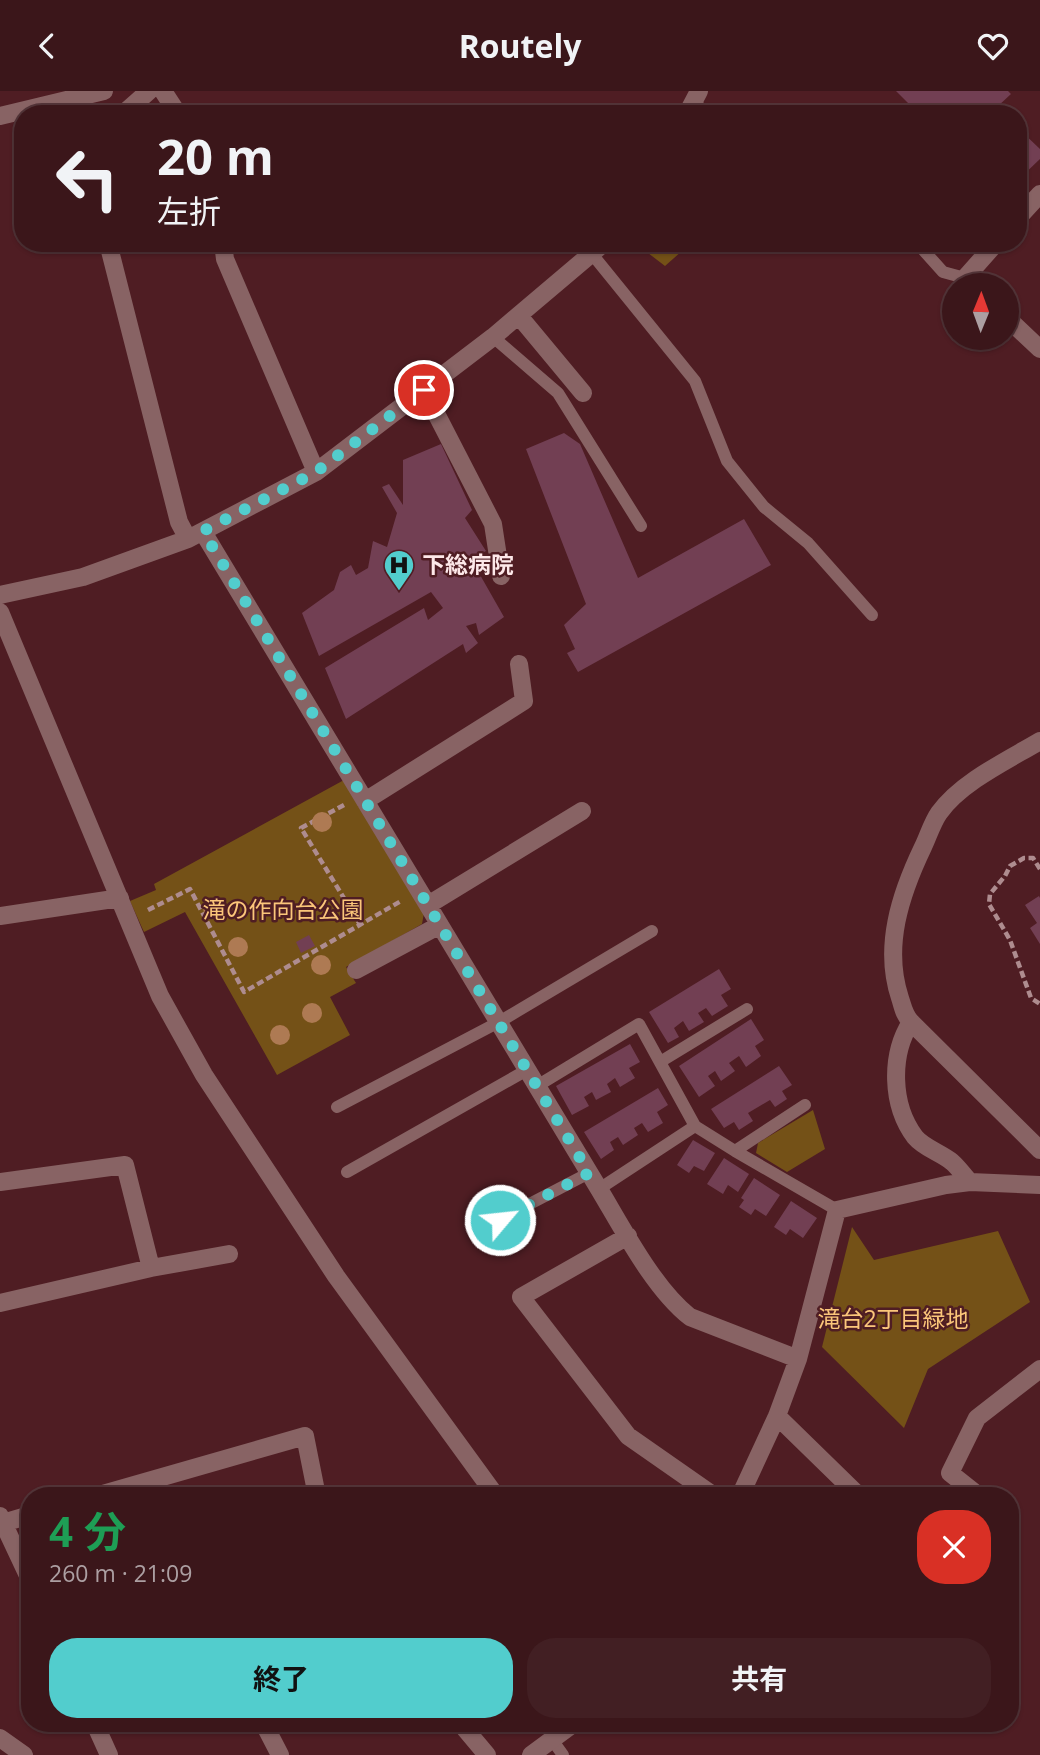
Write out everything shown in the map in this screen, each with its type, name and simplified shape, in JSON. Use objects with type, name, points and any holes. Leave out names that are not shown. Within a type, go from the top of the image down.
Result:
[{"type":"street","points":[[46,105],[104,91]]},
{"type":"street","points":[[133,105],[149,91]]},
{"type":"street","points":[[1027,208],[1040,194]]},
{"type":"street","points":[[110,252],[179,522],[196,535],[364,798],[589,1173],[659,1284],[679,1309],[690,1317],[798,1359]]},
{"type":"street","points":[[224,252],[316,472]]},
{"type":"street","points":[[0,595],[83,577],[196,535],[316,472],[493,337],[594,252]]},
{"type":"street","points":[[975,273],[990,252]]},
{"type":"street","points":[[519,316],[583,393]]},
{"type":"street","points":[[1019,329],[1040,349]]},
{"type":"street","points":[[424,390],[493,524],[501,576]]},
{"type":"street","points":[[0,612],[160,996],[204,1075],[336,1276],[489,1487]]},
{"type":"street","points":[[364,798],[524,701],[519,664]]},
{"type":"street","points":[[1040,741],[983,775],[951,800],[939,814],[909,877],[892,941],[892,967],[906,1017],[1040,1150]]},
{"type":"street","points":[[424,898],[582,811]]},
{"type":"street","points":[[0,916],[120,898]]},
{"type":"street","points":[[356,970],[440,925]]},
{"type":"street","points":[[911,1022],[901,1038],[895,1076],[903,1113],[916,1139],[951,1161],[970,1182]]},
{"type":"street","points":[[0,1182],[125,1165],[151,1268]]},
{"type":"street","points":[[744,1487],[798,1359],[837,1210],[970,1182],[1040,1185]]},
{"type":"street","points":[[628,1236],[521,1297],[628,1436],[700,1487]]},
{"type":"street","points":[[0,1303],[151,1268],[229,1254]]},
{"type":"street","points":[[968,1487],[950,1473],[977,1418],[1040,1369]]},
{"type":"street","points":[[776,1416],[850,1487]]},
{"type":"street","points":[[127,1487],[305,1436],[315,1487]]},
{"type":"street","points":[[21,1516],[2,1519],[21,1560]]},
{"type":"street","points":[[99,1732],[109,1755]]},
{"type":"street","points":[[268,1732],[280,1755]]},
{"type":"street","points":[[468,1732],[487,1755]]},
{"type":"street","points":[[531,1755],[561,1735]]},
{"type":"street","points":[[0,1738],[24,1755]]},
{"type":"lane","points":[[600,252],[695,381],[727,461],[764,507],[808,543],[872,615]]},
{"type":"lane","points":[[925,252],[946,273]]},
{"type":"lane","points":[[493,337],[558,393],[641,526]]},
{"type":"lane","points":[[337,1107],[499,1022],[652,931]]},
{"type":"lane","points":[[660,1062],[747,1009]]},
{"type":"lane","points":[[537,1086],[639,1024],[695,1126],[837,1210]]},
{"type":"lane","points":[[347,1173],[527,1070]]},
{"type":"lane","points":[[735,1151],[804,1105]]},
{"type":"lane","points":[[599,1189],[695,1126]]},
{"type":"lane","points":[[478,1231],[589,1173]]},
{"type":"path","points":[[360,926],[301,828],[364,798]]},
{"type":"path","points":[[1040,869],[1033,858],[1024,858],[1010,866],[990,894],[989,904],[1010,940],[1031,998],[1040,1004]]},
{"type":"path","points":[[128,918],[190,889],[244,992],[360,926],[424,898]]},
{"type":"green space","points":[[647,252],[681,252],[665,266]]},
{"type":"green space","name":"滝の作向台公園","points":[[344,780],[424,913],[422,924],[346,967],[356,983],[330,997],[350,1035],[277,1075],[185,912],[144,932],[130,901],[156,890],[154,884]]},
{"type":"green space","points":[[813,1110],[825,1149],[787,1172],[756,1153],[758,1143]]},
{"type":"green space","name":"滝台2丁目緑地","points":[[852,1227],[874,1260],[998,1231],[1030,1302],[928,1369],[904,1428],[822,1347]]},
{"type":"building","points":[[896,91],[1008,91],[1011,94],[999,105],[910,105]]},
{"type":"building","points":[[1027,137],[1040,149],[1040,159],[1027,171]]},
{"type":"building","points":[[564,433],[580,444],[638,578],[744,519],[771,565],[578,672],[567,653],[575,649],[564,625],[586,604],[526,449]]},
{"type":"building","points":[[441,444],[472,510],[465,518],[486,551],[471,559],[504,617],[479,635],[476,623],[466,626],[478,643],[466,653],[463,644],[346,719],[325,668],[424,608],[428,620],[443,608],[431,592],[319,656],[302,613],[334,590],[340,572],[351,565],[356,575],[368,568],[373,541],[387,547],[397,513],[382,487],[389,484],[403,505],[403,460]]},
{"type":"building","points":[[1039,896],[1040,944],[1030,928],[1037,923],[1025,905]]},
{"type":"building","points":[[309,935],[315,946],[301,953],[296,942]]},
{"type":"building","points":[[719,969],[731,989],[721,995],[728,1006],[712,1016],[706,1008],[698,1013],[704,1022],[689,1031],[683,1021],[674,1028],[679,1037],[668,1043],[649,1012]]},
{"type":"building","points":[[751,1019],[764,1040],[755,1046],[761,1056],[746,1067],[739,1056],[729,1063],[735,1071],[721,1081],[715,1071],[708,1076],[715,1086],[699,1097],[679,1066]]},
{"type":"building","points":[[630,1044],[640,1062],[629,1068],[635,1078],[620,1087],[615,1078],[607,1084],[611,1092],[596,1100],[592,1092],[584,1097],[589,1106],[572,1115],[556,1086]]},
{"type":"building","points":[[779,1066],[792,1085],[782,1091],[787,1099],[775,1107],[770,1100],[748,1113],[753,1121],[739,1130],[734,1122],[724,1128],[711,1109]]},
{"type":"building","points":[[658,1088],[668,1105],[657,1112],[663,1123],[648,1132],[642,1123],[634,1128],[638,1135],[623,1145],[618,1137],[610,1142],[614,1150],[601,1159],[584,1132]]},
{"type":"building","points":[[693,1140],[715,1153],[704,1171],[694,1166],[689,1173],[677,1165]]},
{"type":"building","points":[[724,1158],[749,1174],[738,1192],[728,1185],[723,1194],[707,1184]]},
{"type":"building","points":[[754,1178],[780,1195],[766,1216],[755,1209],[751,1215],[739,1207],[744,1200],[741,1198]]},
{"type":"building","points":[[791,1201],[817,1218],[803,1238],[790,1229],[786,1235],[774,1227]]},
{"type":"place","name":"下総病院","points":[[399,592]]},
{"type":"route","points":[[424,390],[316,472],[203,531],[589,1173],[500,1220]]}]
